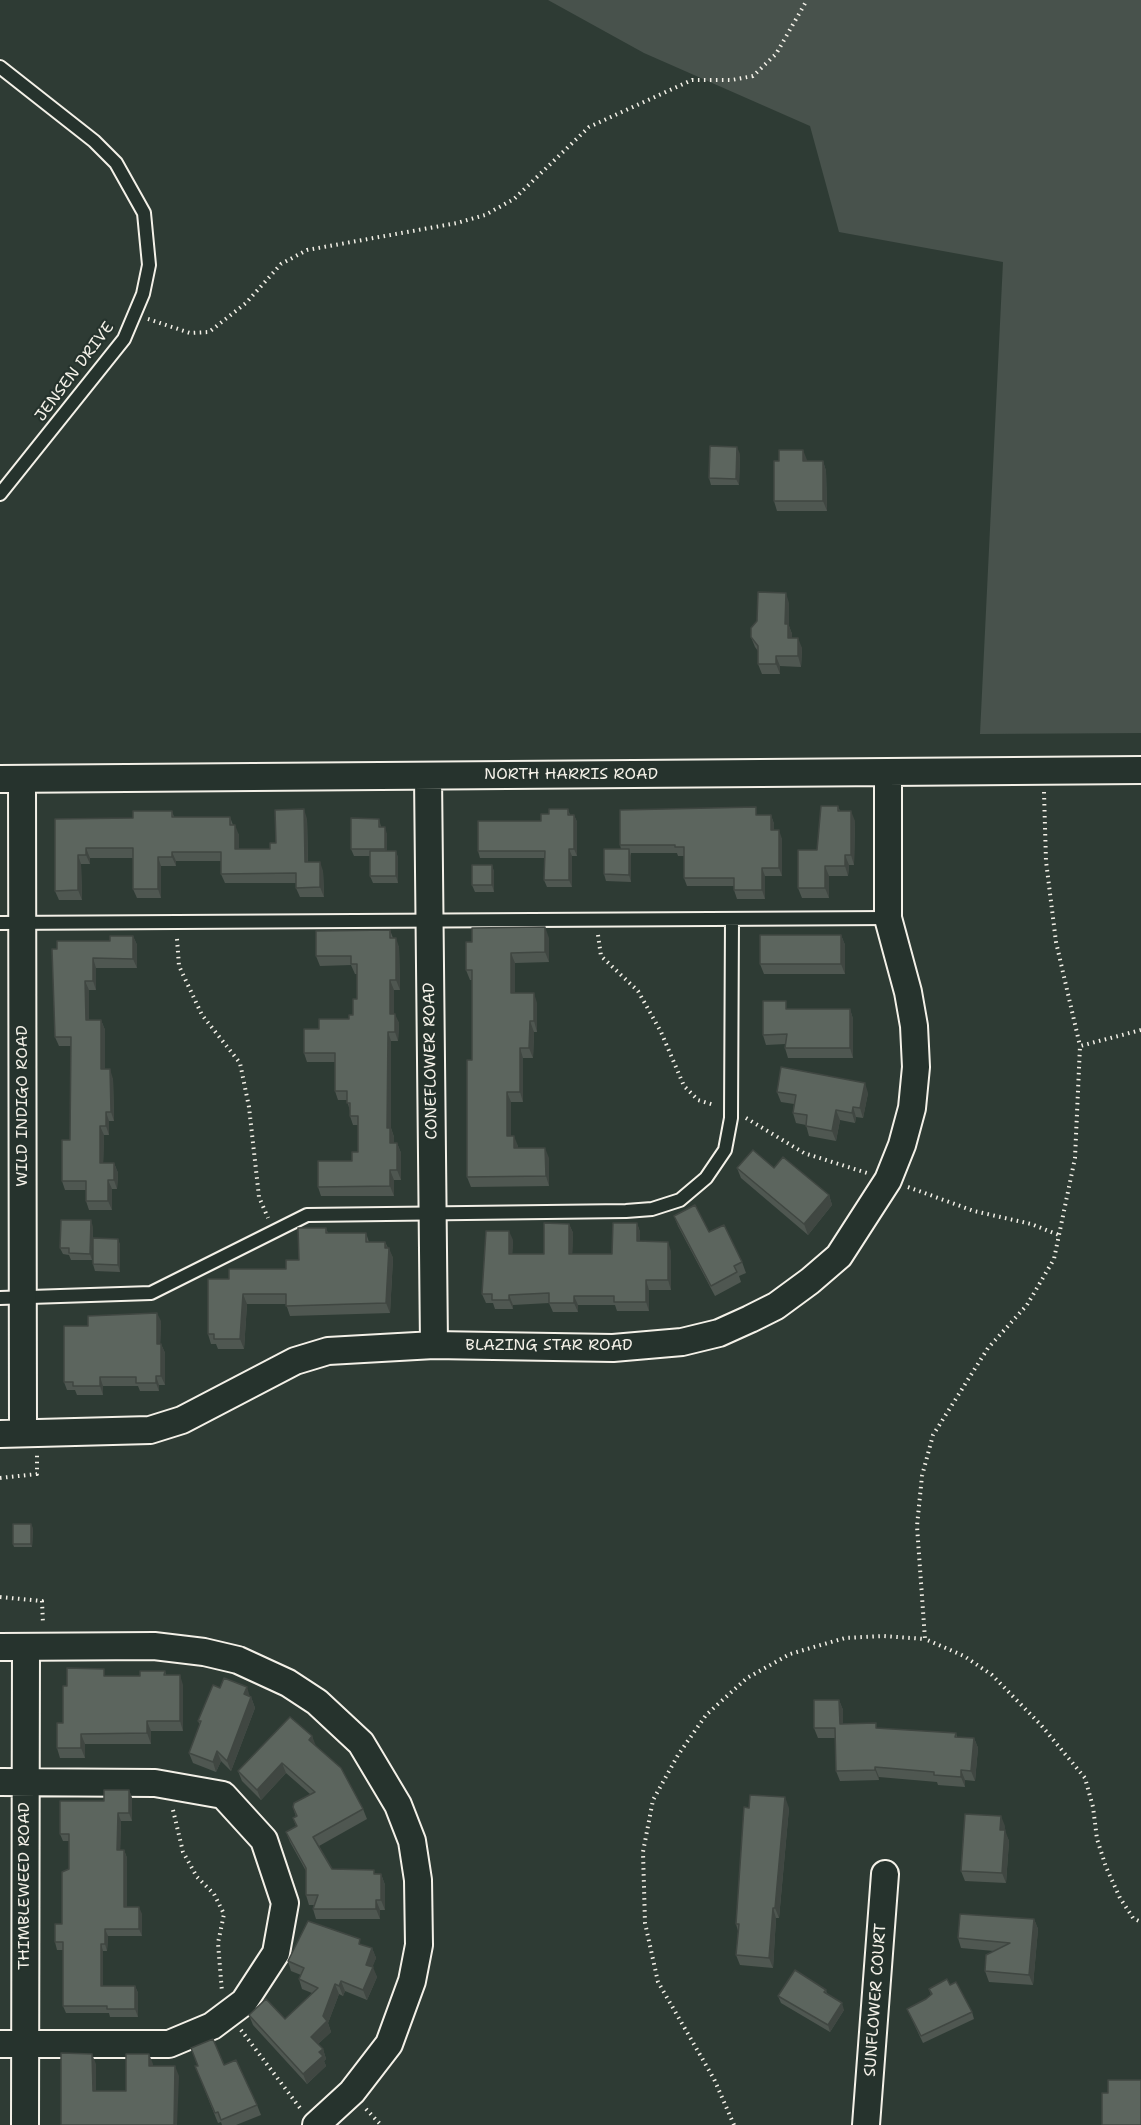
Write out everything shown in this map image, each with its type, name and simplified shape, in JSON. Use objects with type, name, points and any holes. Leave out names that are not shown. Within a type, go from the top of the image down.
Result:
[{"type":"street","name":"NORTH HARRIS ROAD","points":[[11,779],[888,774],[1141,770]]},
{"type":"street","name":"BLAZING STAR ROAD","points":[[20,1434],[150,1430],[182,1420],[295,1361],[328,1351],[434,1346],[613,1348],[682,1342],[719,1333],[776,1306],[839,1256],[888,1180],[902,1145],[912,1108],[916,1066],[908,992],[888,918],[888,774]]},
{"type":"street","name":"CONEFLOWER ROAD","points":[[428,776],[434,1346]]},
{"type":"street","name":"WILD INDIGO ROAD","points":[[11,779],[12,1298],[20,1434]]},
{"type":"street","name":"THIMBLEWEED ROAD","points":[[25,2125],[13,2044],[12,1782],[35,1646]]},
{"type":"street","points":[[0,1647],[179,1648],[238,1660],[288,1683],[317,1702],[361,1743],[398,1805],[412,1840],[418,1880],[419,1946],[412,1981],[389,2044],[352,2092],[311,2121]]},
{"type":"street","points":[[12,1782],[170,1786],[223,1795],[264,1840],[285,1903],[276,1953],[244,2001],[212,2026],[169,2044],[13,2044]]},
{"type":"street","name":"SUNFLOWER COURT","points":[[866,2125],[885,1874]]},
{"type":"lane","name":"JENSEN DRIVE","points":[[0,67],[93,141],[116,164],[132,188],[144,213],[149,265],[135,314],[124,339],[0,494]]},
{"type":"lane","points":[[12,924],[888,918]]},
{"type":"lane","points":[[12,1298],[151,1293],[307,1215],[626,1211],[652,1209],[680,1200],[706,1178],[725,1150],[731,1111],[732,919]]},
{"type":"path","points":[[135,314],[190,333],[209,332],[246,303],[281,264],[307,250],[457,223],[484,215],[514,199],[589,128],[692,80],[732,80],[753,76],[776,54],[807,0]]},
{"type":"path","points":[[925,1639],[917,1526],[922,1476],[933,1435],[988,1348],[1026,1305],[1054,1259],[1075,1158],[1080,1046],[1056,942],[1046,861],[1044,771]]},
{"type":"path","points":[[596,920],[601,956],[638,991],[661,1032],[684,1086],[698,1100],[731,1111],[766,1128],[804,1153],[974,1211],[1030,1224],[1059,1235]]},
{"type":"path","points":[[176,923],[179,966],[202,1015],[240,1063],[249,1107],[259,1197],[274,1232]]},
{"type":"path","points":[[1080,1046],[1141,1030]]},
{"type":"path","points":[[0,1478],[37,1474],[20,1434]]},
{"type":"path","points":[[0,1597],[42,1601],[35,1646]]},
{"type":"path","points":[[734,2125],[714,2079],[658,1982],[645,1923],[643,1852],[653,1800],[678,1755],[706,1715],[747,1678],[790,1654],[845,1638],[883,1636],[925,1639],[964,1656],[992,1675],[1041,1725],[1085,1778],[1093,1807],[1097,1839],[1106,1867],[1120,1899],[1133,1918],[1141,1922]]},
{"type":"path","points":[[170,1786],[175,1824],[183,1851],[197,1877],[214,1894],[224,1914],[218,1943],[218,1969],[223,1997],[246,2039],[311,2121]]},
{"type":"shaded area","points":[[548,0],[1141,0],[1141,733],[980,734],[1003,262],[839,232],[810,126],[644,53]]},
{"type":"building","points":[[710,446],[737,447],[736,479],[709,478]]},
{"type":"building","points":[[779,450],[803,450],[803,461],[823,461],[823,501],[774,501],[774,461],[779,461]]},
{"type":"building","points":[[758,592],[786,593],[785,624],[788,624],[788,638],[798,638],[798,656],[776,656],[776,664],[758,664],[758,646],[751,637],[751,628],[757,621]]},
{"type":"building","points":[[821,806],[838,806],[838,811],[851,811],[851,855],[845,855],[845,866],[825,866],[825,888],[798,888],[798,850],[817,850]]},
{"type":"building","points":[[756,807],[756,815],[771,815],[771,830],[779,830],[779,868],[762,868],[762,890],[734,890],[734,878],[684,878],[684,847],[620,845],[620,810]]},
{"type":"building","points":[[304,809],[305,862],[320,862],[320,887],[296,888],[296,873],[221,874],[221,852],[172,852],[172,857],[158,857],[158,889],[133,889],[133,848],[86,848],[86,855],[78,855],[78,890],[55,891],[55,819],[133,818],[133,811],[172,811],[172,817],[230,817],[230,825],[235,825],[235,849],[270,849],[270,843],[276,843],[275,810]]},
{"type":"building","points":[[549,809],[568,809],[568,815],[574,815],[574,849],[569,849],[569,880],[544,880],[545,851],[478,851],[478,821],[541,821],[541,814],[549,814]]},
{"type":"building","points":[[351,818],[379,819],[379,827],[385,827],[385,849],[351,849]]},
{"type":"building","points":[[604,849],[629,849],[629,875],[604,874]]},
{"type":"building","points":[[370,851],[396,851],[396,876],[370,876]]},
{"type":"building","points":[[472,865],[492,865],[492,885],[472,885]]},
{"type":"building","points":[[545,927],[545,952],[511,953],[511,993],[534,993],[534,1021],[530,1021],[529,1048],[520,1048],[520,1092],[507,1092],[507,1136],[514,1136],[514,1148],[545,1148],[546,1176],[467,1177],[467,1060],[472,1060],[472,970],[466,970],[466,942],[472,942],[472,928]]},
{"type":"building","points":[[390,930],[390,938],[396,938],[396,980],[390,980],[390,1014],[395,1014],[395,1032],[388,1032],[387,1128],[390,1128],[390,1143],[397,1143],[397,1170],[390,1170],[390,1186],[318,1187],[318,1161],[352,1161],[352,1152],[358,1152],[358,1116],[350,1116],[347,1091],[335,1091],[335,1053],[304,1053],[304,1029],[319,1029],[319,1019],[349,1019],[349,1015],[353,1015],[353,999],[357,999],[357,964],[351,964],[351,956],[316,956],[316,931]]},
{"type":"building","points":[[760,935],[841,935],[841,964],[760,964]]},
{"type":"building","points":[[110,936],[133,936],[133,959],[93,958],[93,981],[85,981],[86,1020],[101,1020],[101,1069],[110,1069],[111,1112],[106,1112],[106,1126],[100,1126],[100,1163],[114,1163],[114,1180],[108,1180],[108,1201],[86,1201],[86,1181],[62,1181],[62,1140],[70,1140],[71,1037],[55,1037],[52,949],[57,949],[57,941],[110,941]]},
{"type":"building","points":[[763,1001],[786,1001],[786,1009],[850,1009],[850,1048],[785,1048],[787,1034],[763,1035]]},
{"type":"building","points":[[781,1067],[865,1083],[860,1108],[853,1107],[852,1113],[836,1110],[832,1131],[806,1126],[807,1115],[793,1113],[796,1095],[777,1092]]},
{"type":"building","points":[[753,1150],[774,1168],[783,1157],[829,1195],[804,1224],[737,1168]]},
{"type":"building","points":[[695,1205],[709,1232],[724,1225],[742,1262],[734,1266],[737,1272],[711,1286],[674,1216]]},
{"type":"building","points":[[61,1220],[91,1220],[90,1254],[69,1253],[69,1248],[60,1248]]},
{"type":"building","points":[[544,1223],[569,1224],[569,1254],[612,1254],[613,1223],[637,1223],[637,1241],[668,1242],[668,1280],[646,1280],[646,1302],[614,1302],[614,1296],[574,1296],[574,1303],[549,1303],[549,1293],[509,1295],[509,1300],[492,1300],[492,1294],[482,1294],[486,1231],[509,1231],[509,1254],[544,1254]]},
{"type":"building","points":[[298,1228],[326,1228],[326,1233],[366,1233],[366,1242],[385,1242],[385,1248],[389,1248],[386,1303],[286,1306],[286,1294],[243,1294],[240,1339],[214,1339],[214,1334],[208,1334],[208,1279],[229,1279],[229,1269],[286,1269],[286,1260],[299,1260]]},
{"type":"building","points":[[93,1238],[118,1239],[118,1265],[93,1264]]},
{"type":"building","points":[[157,1313],[157,1344],[161,1344],[161,1376],[156,1376],[156,1383],[136,1383],[136,1377],[100,1377],[100,1386],[73,1386],[73,1382],[64,1382],[64,1326],[88,1326],[88,1316]]},
{"type":"building","points":[[13,1524],[31,1524],[31,1544],[13,1544]]},
{"type":"building","points":[[67,1668],[104,1669],[104,1676],[140,1676],[140,1671],[165,1671],[164,1675],[180,1675],[180,1721],[147,1721],[147,1733],[81,1734],[81,1748],[57,1748],[57,1723],[63,1723],[63,1686],[67,1686]]},
{"type":"building","points":[[224,1678],[247,1687],[244,1694],[251,1697],[227,1761],[217,1751],[213,1762],[189,1753],[201,1721],[198,1721],[213,1685],[220,1688]]},
{"type":"building","points":[[814,1700],[839,1700],[840,1724],[876,1723],[876,1728],[956,1733],[955,1737],[974,1738],[971,1771],[961,1770],[961,1777],[934,1775],[934,1772],[875,1767],[875,1770],[836,1771],[835,1728],[814,1728]]},
{"type":"building","points":[[290,1717],[312,1736],[309,1740],[341,1768],[363,1809],[313,1837],[332,1869],[374,1870],[374,1874],[381,1874],[381,1900],[376,1900],[376,1909],[313,1909],[318,1895],[306,1895],[306,1868],[286,1832],[297,1826],[293,1818],[297,1816],[293,1807],[294,1803],[315,1792],[282,1763],[257,1790],[238,1771]]},
{"type":"building","points":[[104,1790],[129,1790],[129,1813],[118,1813],[117,1850],[124,1850],[124,1907],[139,1907],[139,1929],[105,1929],[105,1944],[101,1944],[101,1986],[135,1986],[135,2009],[107,2009],[107,2006],[63,2006],[63,1942],[55,1942],[55,1924],[62,1924],[62,1872],[69,1869],[69,1834],[60,1834],[60,1801],[104,1801]]},
{"type":"building","points":[[750,1795],[785,1797],[769,1958],[736,1955],[744,1807],[749,1808]]},
{"type":"building","points":[[965,1814],[1001,1816],[1000,1830],[1005,1830],[1002,1873],[961,1871]]},
{"type":"building","points":[[960,1914],[1034,1919],[1029,1975],[985,1971],[986,1955],[1010,1943],[958,1938]]},
{"type":"building","points":[[308,1921],[360,1939],[359,1944],[372,1948],[366,1965],[373,1967],[363,1990],[341,1981],[339,1986],[335,1984],[323,2016],[327,2021],[311,2037],[323,2049],[319,2052],[323,2056],[303,2074],[249,2015],[266,1999],[285,2019],[318,1988],[299,1979],[304,1968],[288,1961]]},
{"type":"building","points":[[795,1970],[842,2003],[828,2025],[778,1996]]},
{"type":"building","points":[[947,1979],[950,1985],[956,1982],[972,2012],[921,2036],[907,2009],[926,1999],[932,1994],[929,1989]]},
{"type":"building","points":[[213,2039],[224,2065],[236,2060],[257,2105],[221,2120],[218,2112],[215,2113],[195,2066],[198,2066],[191,2048]]},
{"type":"building","points":[[61,2053],[92,2054],[93,2091],[126,2091],[126,2054],[149,2054],[149,2066],[175,2066],[174,2125],[61,2125]]},
{"type":"building","points":[[1108,2080],[1141,2080],[1141,2125],[1102,2125],[1102,2093],[1108,2093]]}]
